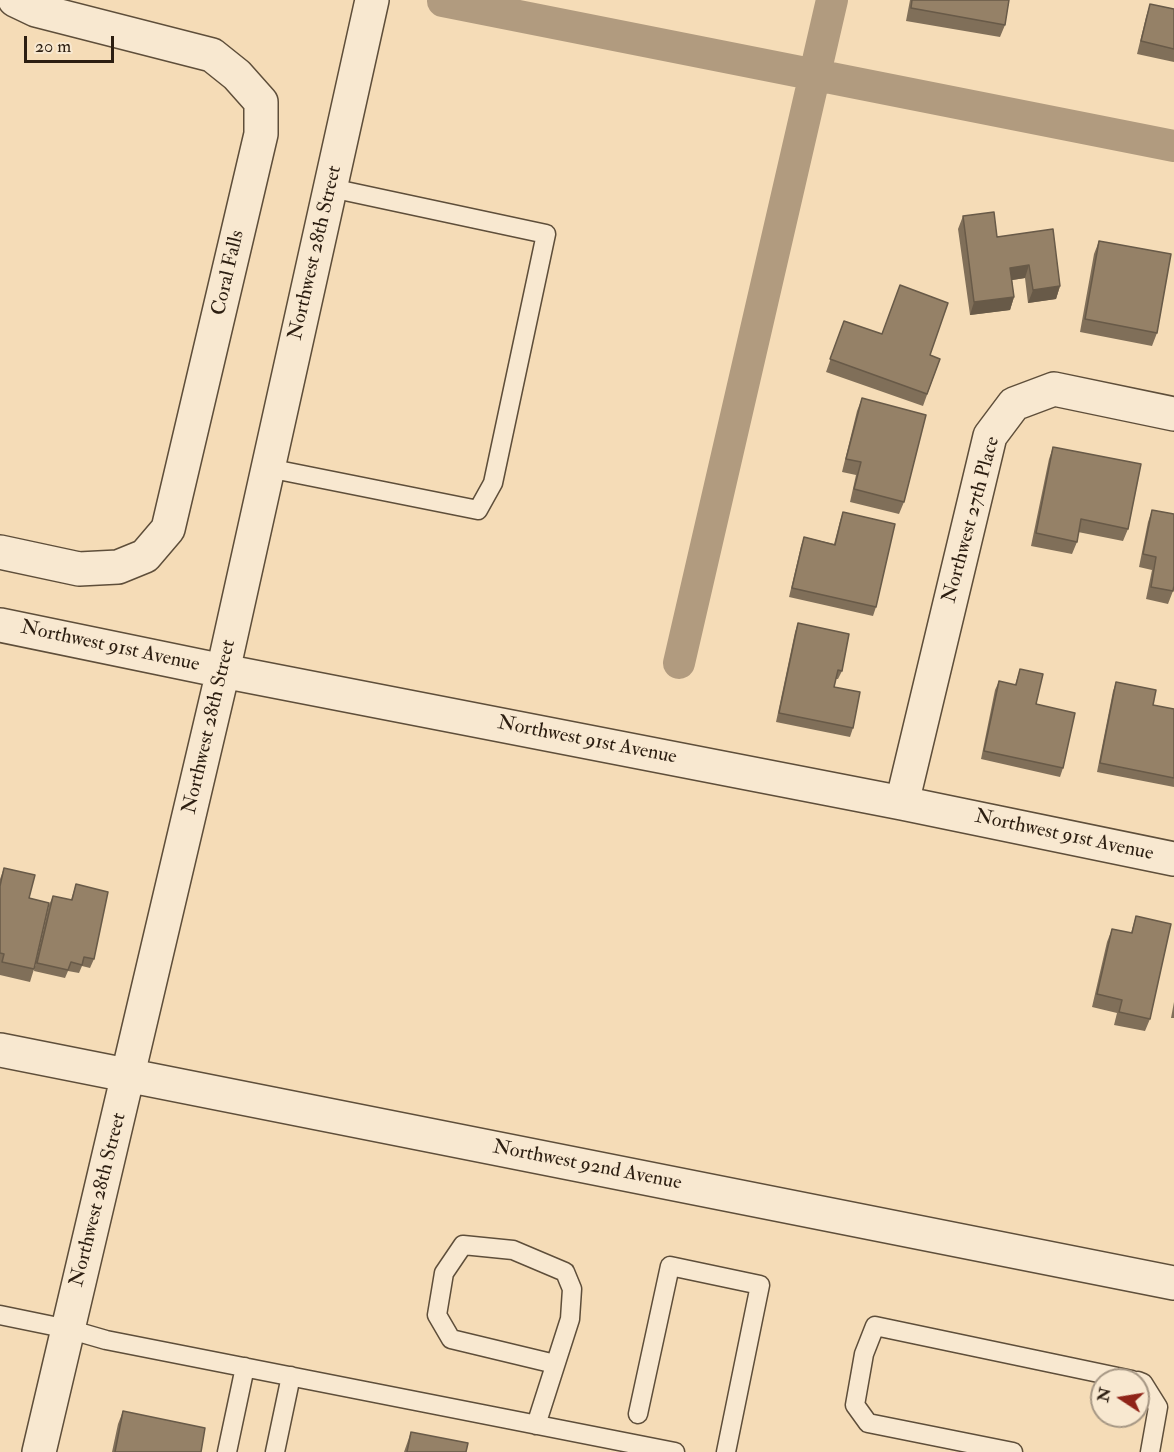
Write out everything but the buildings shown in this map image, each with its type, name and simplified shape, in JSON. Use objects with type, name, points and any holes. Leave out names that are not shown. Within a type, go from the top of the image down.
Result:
[{"type":"street","name":"Coral Falls","points":[[0,552],[79,569],[118,567],[145,556],[168,529],[261,134],[261,102],[237,75],[212,55],[36,10],[15,0]]},
{"type":"street","name":"Northwest 28th Street","points":[[39,1452],[223,671],[372,0]]},
{"type":"street","name":"Northwest 27th Place","points":[[903,803],[990,436],[1014,404],[1054,389],[1174,414]]},
{"type":"street","name":"Northwest 91st Avenue","points":[[0,625],[223,671],[903,803],[1174,859]]},
{"type":"street","name":"Northwest 92nd Avenue","points":[[0,1050],[1174,1283]]},
{"type":"lane","points":[[268,468],[478,510],[493,483],[546,234],[331,188]]},
{"type":"lane","points":[[536,1425],[570,1319],[572,1289],[565,1272],[513,1250],[463,1245],[444,1273],[437,1315],[451,1339],[555,1364]]},
{"type":"lane","points":[[638,1414],[670,1266],[760,1285],[726,1452]]},
{"type":"lane","points":[[0,1316],[68,1329],[106,1340],[536,1425],[600,1445],[675,1452]]},
{"type":"lane","points":[[1013,1452],[868,1423],[855,1405],[864,1354],[875,1326],[1090,1371]]},
{"type":"lane","points":[[228,1452],[245,1367]]},
{"type":"lane","points":[[276,1452],[291,1376]]},
{"type":"lane","points":[[1150,1394],[1158,1407],[1150,1452]]},
{"type":"waterway","points":[[679,663],[832,0]]},
{"type":"waterway","points":[[443,1],[1174,146]]}]
